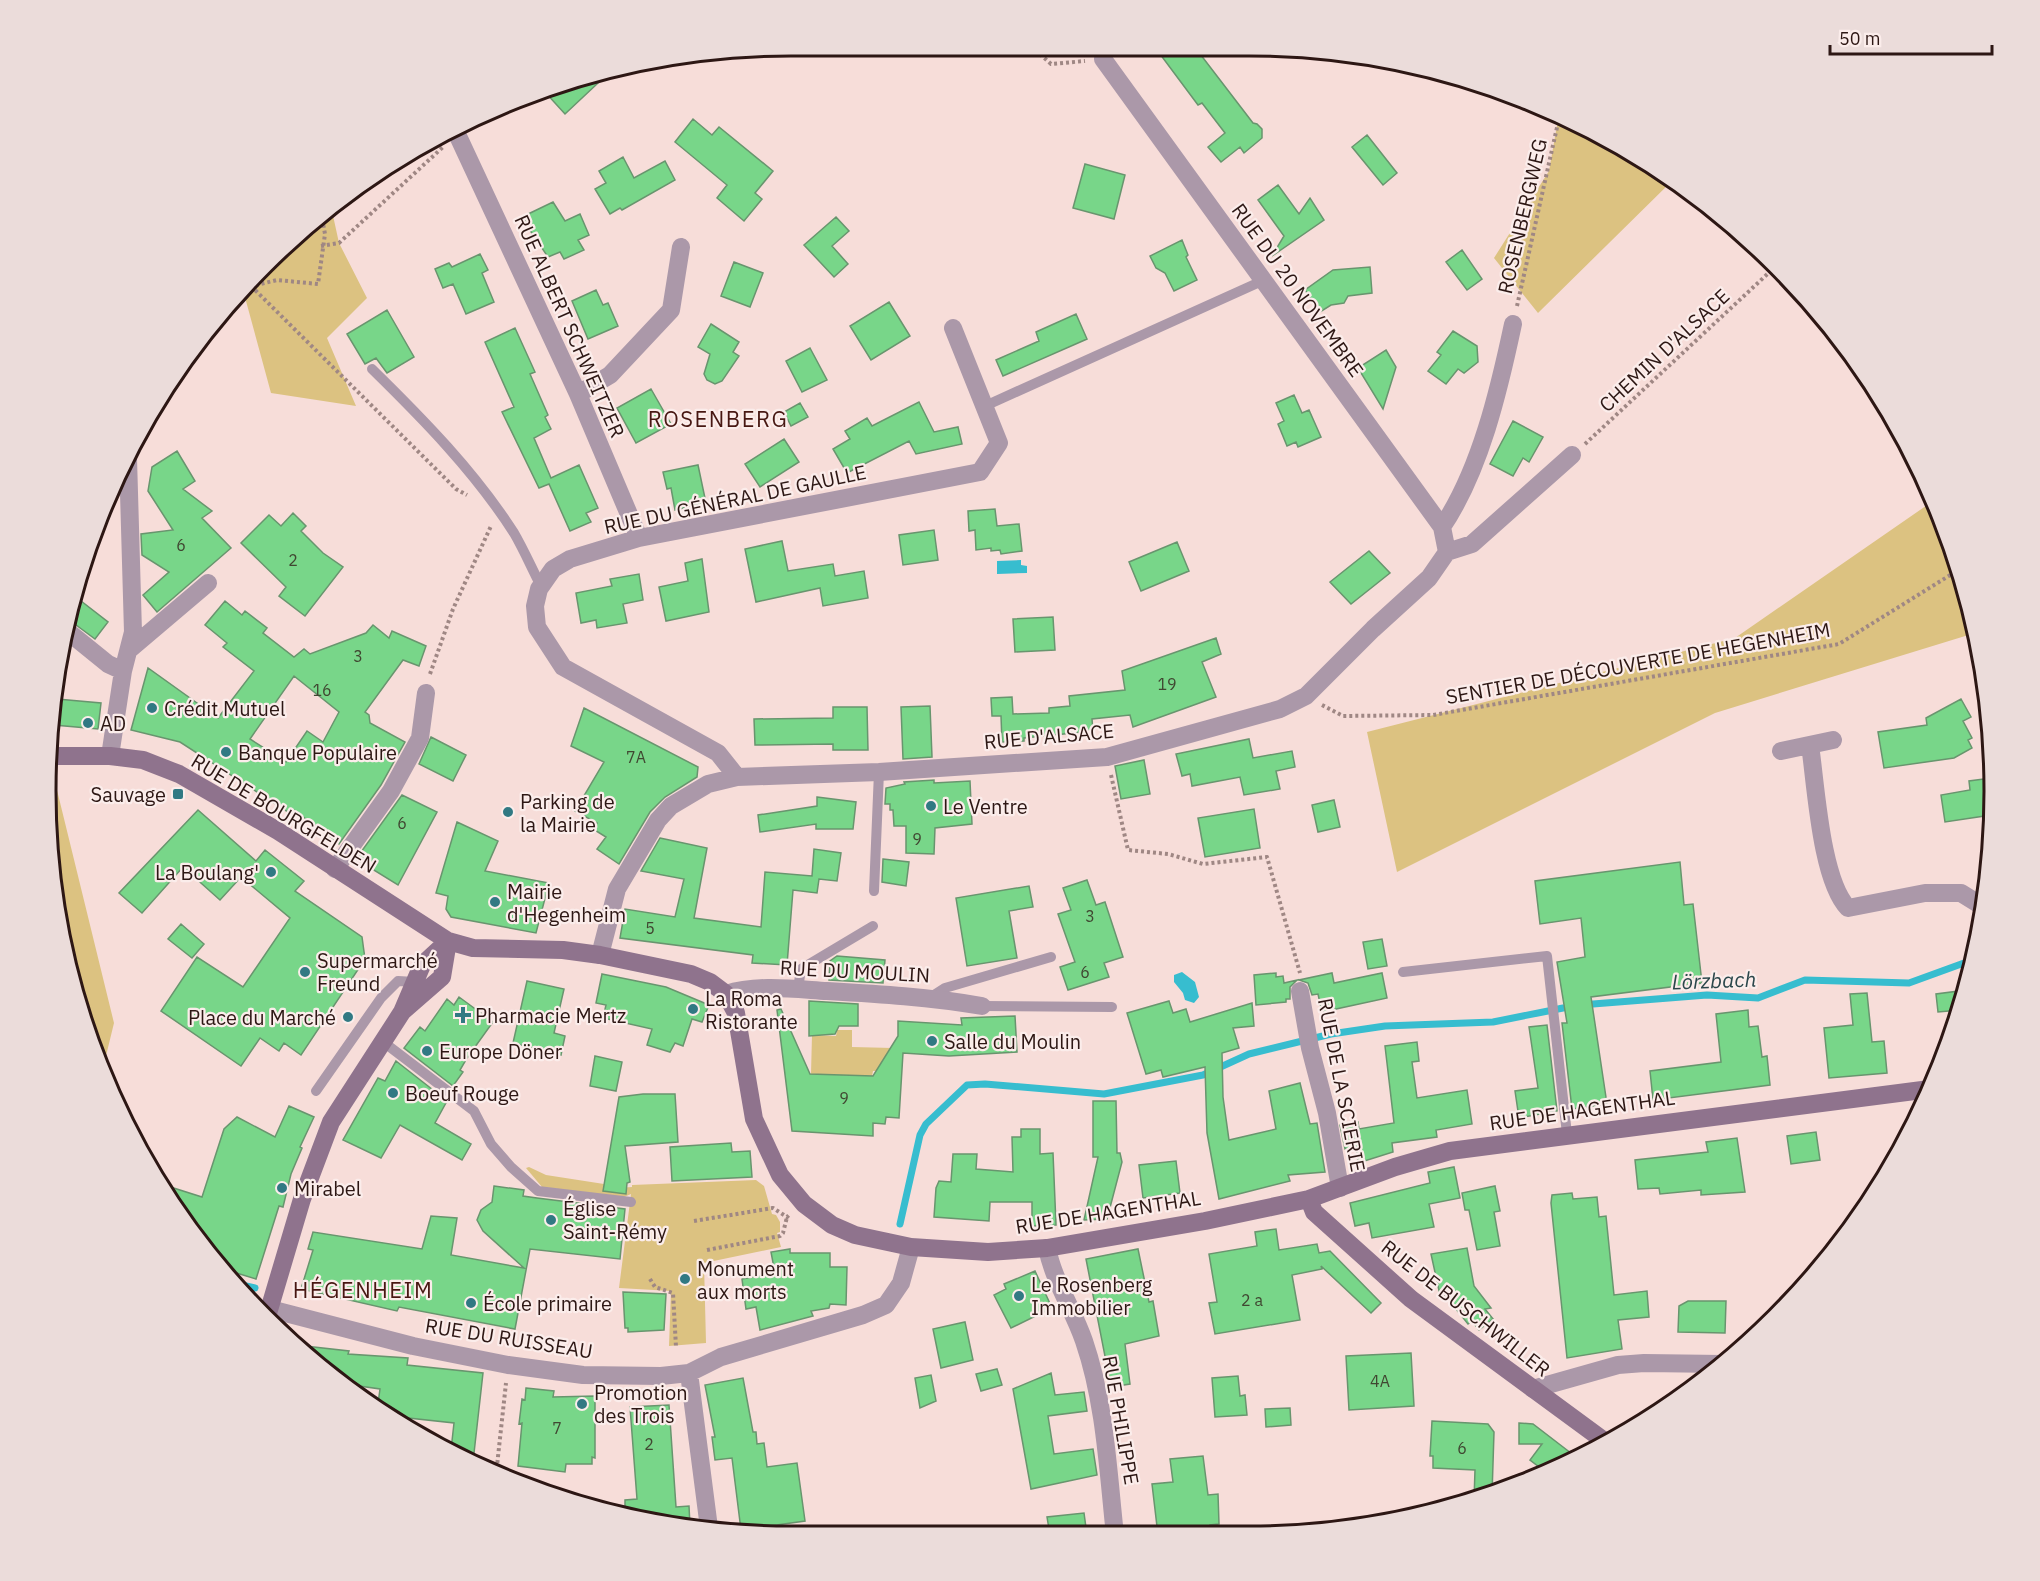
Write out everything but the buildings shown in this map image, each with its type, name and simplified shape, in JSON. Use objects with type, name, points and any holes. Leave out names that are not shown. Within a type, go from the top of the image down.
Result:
[{"type":"main road","name":"RUE DE BOURGFELDEN","points":[[57,756],[110,756],[142,760],[195,782],[448,941]]},
{"type":"main road","points":[[448,941],[474,948],[563,950],[600,955],[691,974],[726,994]]},
{"type":"main road","points":[[270,1309],[319,1148],[339,1106],[402,1012],[422,964],[448,941]]},
{"type":"main road","points":[[402,1012],[442,977],[448,941]]},
{"type":"main road","name":"RUE DE HAGENTHAL","points":[[726,994],[736,1014],[754,1119],[780,1175],[804,1204],[832,1225],[855,1234],[910,1246],[988,1252],[1047,1248],[1205,1221],[1309,1199],[1423,1158],[1494,1144],[1921,1090]]},
{"type":"main road","name":"RUE DE BUSCHWILLER","points":[[1309,1199],[1314,1212],[1411,1299],[1599,1437]]},
{"type":"street","name":"RUE DU 20 NOVEMBRE","points":[[1103,59],[1442,526],[1446,552]]},
{"type":"street","name":"RUE ALBERT SCHWEITZER","points":[[458,135],[578,394],[639,538]]},
{"type":"street","points":[[578,394],[610,375],[671,310],[681,247]]},
{"type":"street","points":[[1442,526],[1457,505],[1497,396],[1513,324]]},
{"type":"street","name":"RUE DU GÉNÉRAL DE GAULLE","points":[[541,586],[553,569],[570,559],[639,538],[980,472],[999,443],[953,327]]},
{"type":"street","points":[[1446,552],[1472,544],[1572,455]]},
{"type":"street","points":[[110,756],[123,671],[133,632],[128,471]]},
{"type":"street","name":"RUE D'ALSACE","points":[[600,955],[617,889],[658,820],[671,806],[708,784],[737,777],[879,772],[1107,757],[1280,709],[1306,696],[1373,629],[1429,579],[1446,552]]},
{"type":"street","points":[[129,650],[208,583]]},
{"type":"street","points":[[541,586],[536,606],[537,627],[563,668],[718,753],[737,777]]},
{"type":"street","points":[[73,635],[108,664],[123,671]]},
{"type":"street","points":[[335,869],[391,791],[420,738],[426,693]]},
{"type":"street","points":[[1781,751],[1833,740]]},
{"type":"street","points":[[1810,746],[1829,871],[1836,892],[1848,908],[1924,893],[1961,893],[1975,902]]},
{"type":"street","name":"RUE DU MOULIN","points":[[726,994],[741,989],[798,989],[931,997],[982,1006]]},
{"type":"street","name":"RUE DE LA SCIERIE","points":[[1300,991],[1309,1040],[1327,1113],[1340,1188]]},
{"type":"street","name":"RUE DU RUISSEAU","points":[[277,1316],[508,1365],[583,1375],[661,1376],[689,1373],[721,1357],[863,1315],[886,1305],[901,1283],[910,1246]]},
{"type":"street","name":"RUE PHILIPPE","points":[[1047,1248],[1057,1285],[1084,1340],[1096,1390],[1114,1526]]},
{"type":"street","points":[[1533,1389],[1618,1365],[1709,1364]]},
{"type":"street","points":[[689,1373],[708,1520]]},
{"type":"lane","points":[[985,406],[1262,281]]},
{"type":"lane","points":[[372,369],[433,430],[498,511],[515,535],[541,586]]},
{"type":"lane","points":[[874,891],[879,772]]},
{"type":"lane","points":[[798,989],[801,969],[873,926]]},
{"type":"lane","points":[[1404,972],[1547,956],[1567,1134]]},
{"type":"lane","points":[[931,997],[945,988],[1051,957]]},
{"type":"lane","points":[[316,1091],[381,998],[398,981],[414,981]]},
{"type":"lane","points":[[982,1006],[1112,1007]]},
{"type":"lane","points":[[382,1041],[474,1111],[491,1144],[511,1167],[538,1191],[631,1202]]},
{"type":"path","points":[[1042,56],[1051,64],[1103,59]]},
{"type":"path","name":"ROSENBERGWEG","points":[[1513,324],[1558,123]]},
{"type":"path","points":[[321,246],[339,243],[453,137]]},
{"type":"path","points":[[258,284],[277,280],[318,284],[321,246],[325,234],[323,224]]},
{"type":"path","name":"CHEMIN D'ALSACE","points":[[1572,455],[1770,272]]},
{"type":"path","points":[[254,289],[456,489],[498,511],[453,609],[432,665],[426,693]]},
{"type":"path","name":"SENTIER DE DÉCOUVERTE DE HEGENHEIM","points":[[1306,696],[1343,716],[1433,715],[1839,644],[1951,574]]},
{"type":"path","points":[[1107,757],[1128,850],[1168,854],[1203,864],[1267,857],[1300,974],[1300,991]]},
{"type":"path","points":[[707,1250],[780,1236],[787,1217],[804,1204]]},
{"type":"path","points":[[694,1221],[773,1208],[787,1217]]},
{"type":"path","points":[[650,1279],[655,1287],[673,1293],[676,1347]]},
{"type":"path","points":[[497,1465],[508,1365]]},
{"type":"shaded area","points":[[1557,123],[1617,154],[1667,186],[1538,313],[1494,258],[1549,171]]},
{"type":"shaded area","points":[[333,215],[339,243],[367,298],[327,338],[356,406],[271,393],[245,298],[271,271]]},
{"type":"shaded area","points":[[1927,505],[1945,554],[1967,635],[1715,713],[1397,872],[1367,732],[1735,638]]},
{"type":"shaded area","points":[[56,786],[114,1023],[106,1057],[81,981],[70,934],[57,839]]},
{"type":"shaded area","points":[[837,1030],[852,1030],[852,1047],[893,1048],[893,1071],[873,1071],[872,1076],[811,1074],[812,1035],[836,1036]]},
{"type":"shaded area","points":[[529,1167],[546,1175],[604,1184],[605,1189],[632,1187],[632,1185],[756,1180],[764,1186],[772,1214],[776,1215],[780,1222],[780,1232],[777,1233],[781,1247],[704,1263],[706,1343],[669,1346],[671,1291],[619,1288],[631,1194],[624,1197],[542,1187],[526,1168]]},
{"type":"water","points":[[1021,560],[1021,565],[1027,566],[1027,573],[997,574],[997,561]]},
{"type":"water","points":[[1182,972],[1195,982],[1199,997],[1194,1003],[1185,1000],[1183,993],[1174,982],[1174,975]]},
{"type":"waterway","name":"Lörzbach","points":[[1593,1004],[1707,995],[1758,998],[1805,980],[1909,983],[1963,963]]},
{"type":"waterway","points":[[900,1224],[920,1135],[926,1124],[967,1085],[985,1084],[1104,1094],[1203,1075],[1249,1054],[1331,1034],[1385,1026],[1493,1022],[1563,1008]]},
{"type":"waterway","points":[[249,1287],[255,1288]]},
{"type":"place","name":"Crédit Mutuel","points":[[152,708]]},
{"type":"place","name":"AD","points":[[88,723]]},
{"type":"place","name":"Banque Populaire","points":[[226,752]]},
{"type":"place","name":"Sauvage","points":[[178,794]]},
{"type":"place","name":"Le Ventre","points":[[931,806]]},
{"type":"place","name":"Parking de la Mairie","points":[[508,812]]},
{"type":"place","name":"La Boulang'","points":[[271,872]]},
{"type":"place","name":"Mairie d'Hegenheim","points":[[495,902]]},
{"type":"place","name":"Supermarché Freund","points":[[305,972]]},
{"type":"place","name":"La Roma Ristorante","points":[[693,1009]]},
{"type":"place","name":"Pharmacie Mertz","points":[[463,1015]]},
{"type":"place","name":"Place du Marché","points":[[348,1017]]},
{"type":"place","name":"Salle du Moulin","points":[[932,1041]]},
{"type":"place","name":"Europe Döner","points":[[427,1051]]},
{"type":"place","name":"Boeuf Rouge","points":[[393,1093]]},
{"type":"place","name":"Mirabel","points":[[282,1188]]},
{"type":"place","name":"Église Saint-Rémy","points":[[551,1220]]},
{"type":"place","name":"Monument aux morts","points":[[685,1279]]},
{"type":"place","name":"Le Rosenberg Immobilier","points":[[1019,1296]]},
{"type":"place","name":"École primaire","points":[[471,1303]]},
{"type":"place","name":"Promotion des Trois","points":[[582,1404]]},
{"type":"district","name":"ROSENBERG","points":[[718,418]]},
{"type":"district","name":"HÉGENHEIM","points":[[363,1289]]}]
